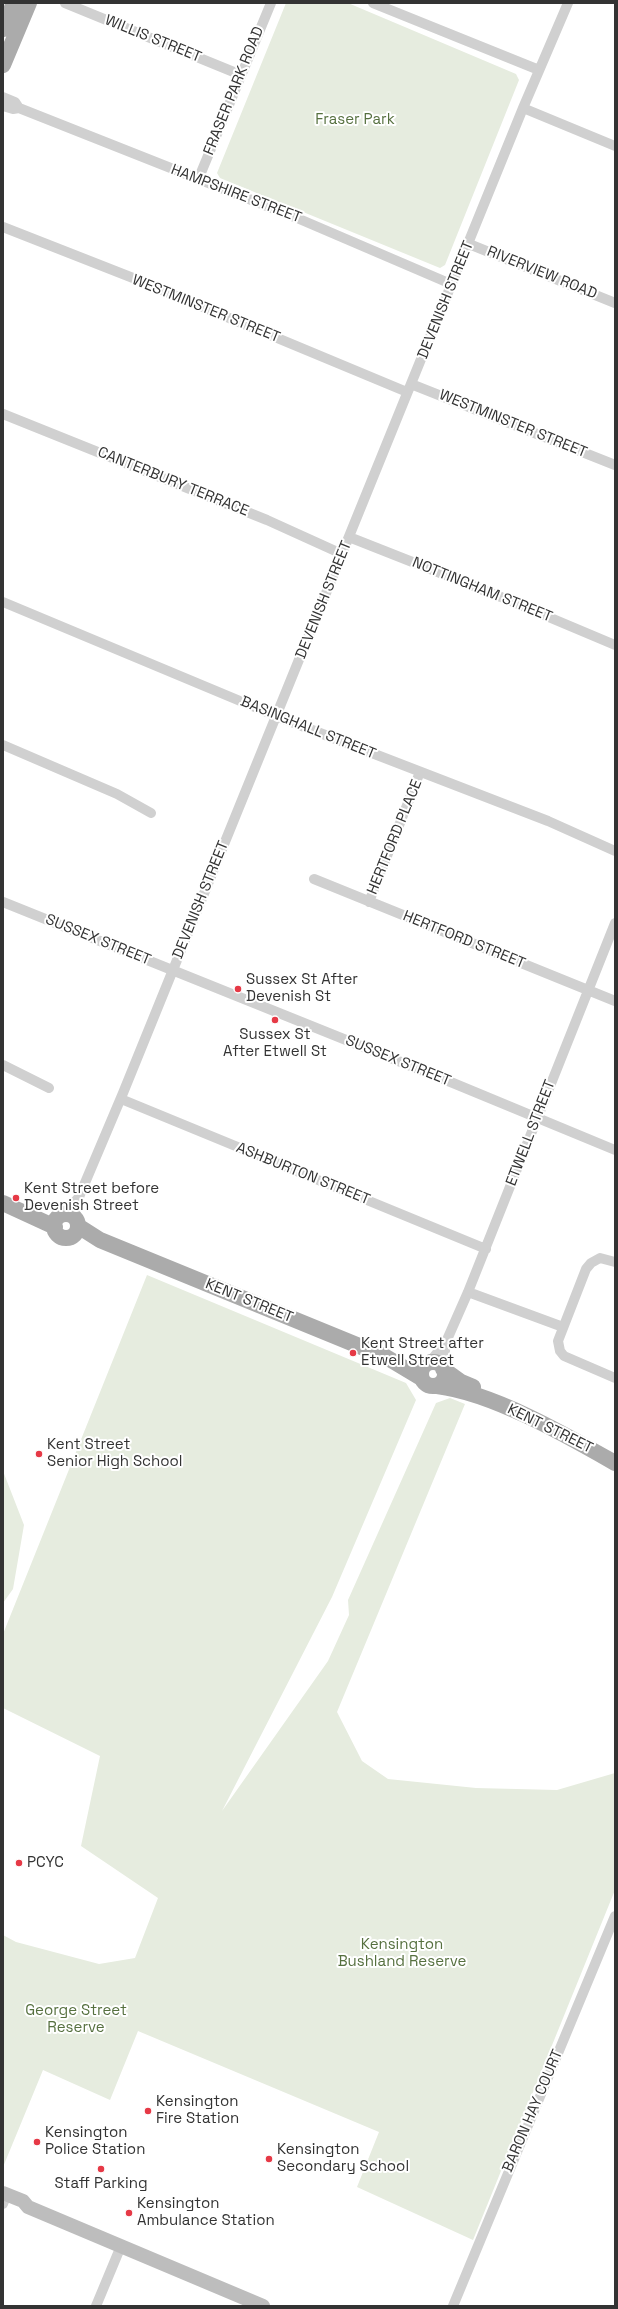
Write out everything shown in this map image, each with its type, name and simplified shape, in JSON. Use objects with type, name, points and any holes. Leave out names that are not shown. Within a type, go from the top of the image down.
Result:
[{"type":"main road","points":[[3,29],[14,3]]},
{"type":"main road","points":[[3,65],[28,3]]},
{"type":"main road","name":"KENT STREET","points":[[3,1204],[26,1213],[67,1223],[100,1240],[398,1362],[433,1368],[565,1429],[615,1455]]},
{"type":"main road","name":"KENT STREET","points":[[433,1368],[444,1379],[437,1386],[472,1393],[506,1408],[615,1463]]},
{"type":"main road","points":[[4,2199],[21,2209],[28,2207],[121,2246],[240,2302],[264,2306]]},
{"type":"street","name":"WILLIS STREET","points":[[64,3],[241,75]]},
{"type":"street","name":"FRASER PARK ROAD","points":[[198,180],[271,3]]},
{"type":"street","points":[[374,3],[539,70]]},
{"type":"street","name":"DEVENISH STREET","points":[[67,1223],[121,1099],[451,284],[469,244],[523,108],[568,3]]},
{"type":"street","name":"HAMPSHIRE STREET","points":[[3,97],[15,102],[19,108]]},
{"type":"street","name":"HAMPSHIRE STREET","points":[[3,106],[13,109],[19,108],[296,218],[451,284]]},
{"type":"street","points":[[523,108],[615,146]]},
{"type":"street","name":"WESTMINSTER STREET","points":[[3,227],[409,388],[615,465]]},
{"type":"street","name":"RIVERVIEW ROAD","points":[[469,244],[615,303]]},
{"type":"street","name":"CANTERBURY TERRACE","points":[[3,414],[267,520],[342,554]]},
{"type":"street","name":"NOTTINGHAM STREET","points":[[349,537],[502,597],[615,645]]},
{"type":"street","name":"BASINGHALL STREET","points":[[3,602],[276,716],[548,821],[615,851]]},
{"type":"street","points":[[3,745],[117,794],[151,813]]},
{"type":"street","name":"HERTFORD PLACE","points":[[369,902],[420,772]]},
{"type":"street","name":"HERTFORD STREET","points":[[314,879],[615,1001]]},
{"type":"street","name":"SUSSEX STREET","points":[[3,902],[453,1083],[536,1119],[615,1150]]},
{"type":"street","name":"ETWELL STREET","points":[[433,1368],[446,1342],[486,1249],[536,1119],[615,923]]},
{"type":"street","points":[[3,1065],[48,1088]]},
{"type":"street","name":"ASHBURTON STREET","points":[[121,1099],[486,1249]]},
{"type":"street","points":[[615,1262],[600,1258],[588,1266],[558,1341],[564,1356],[615,1378]]},
{"type":"street","points":[[468,1292],[563,1327]]},
{"type":"street","name":"ETWELL STREET","points":[[433,1368],[446,1342]]},
{"type":"street","name":"BARON HAY COURT","points":[[453,2306],[615,1916]]},
{"type":"street","points":[[96,2306],[121,2246]]},
{"type":"green space","name":"Fraser Park","points":[[286,3],[348,3],[516,74],[519,80],[445,265],[440,268],[220,178],[217,173]]},
{"type":"green space","points":[[147,1275],[406,1383],[416,1400],[332,1597],[222,1811],[328,1661],[349,1615],[348,1600],[436,1403],[450,1398],[465,1404],[337,1712],[362,1761],[388,1779],[476,1788],[557,1790],[615,1773],[615,1890],[473,2240],[357,2187],[379,2132],[138,2031],[110,2100],[43,2070],[3,2167],[3,1935],[16,1942],[99,1964],[135,1958],[158,1898],[81,1846],[100,1756],[3,1708],[3,1634]]},
{"type":"green space","points":[[3,1471],[24,1525],[13,1589],[3,1603]]},
{"type":"place","name":"Sussex St After Devenish St","points":[[238,989]]},
{"type":"place","name":"Sussex St After Etwell St","points":[[275,1020]]},
{"type":"place","name":"Kent Street before Devenish Street","points":[[16,1198]]},
{"type":"place","name":"Kent Street after Etwell Street","points":[[353,1353]]},
{"type":"place","name":"Kent Street Senior High School","points":[[39,1454]]},
{"type":"place","name":"PCYC","points":[[19,1863]]},
{"type":"place","name":"Kensington Fire Station","points":[[148,2111]]},
{"type":"place","name":"Kensington Police Station","points":[[37,2142]]},
{"type":"place","name":"Kensington Secondary School","points":[[269,2159]]},
{"type":"place","name":"Staff Parking","points":[[101,2169]]},
{"type":"place","name":"Kensington Ambulance Station","points":[[129,2213]]},
{"type":"park label","name":"Kensington Bushland Reserve","points":[[402,1954]]},
{"type":"park label","name":"George Street Reserve","points":[[76,2020]]}]
